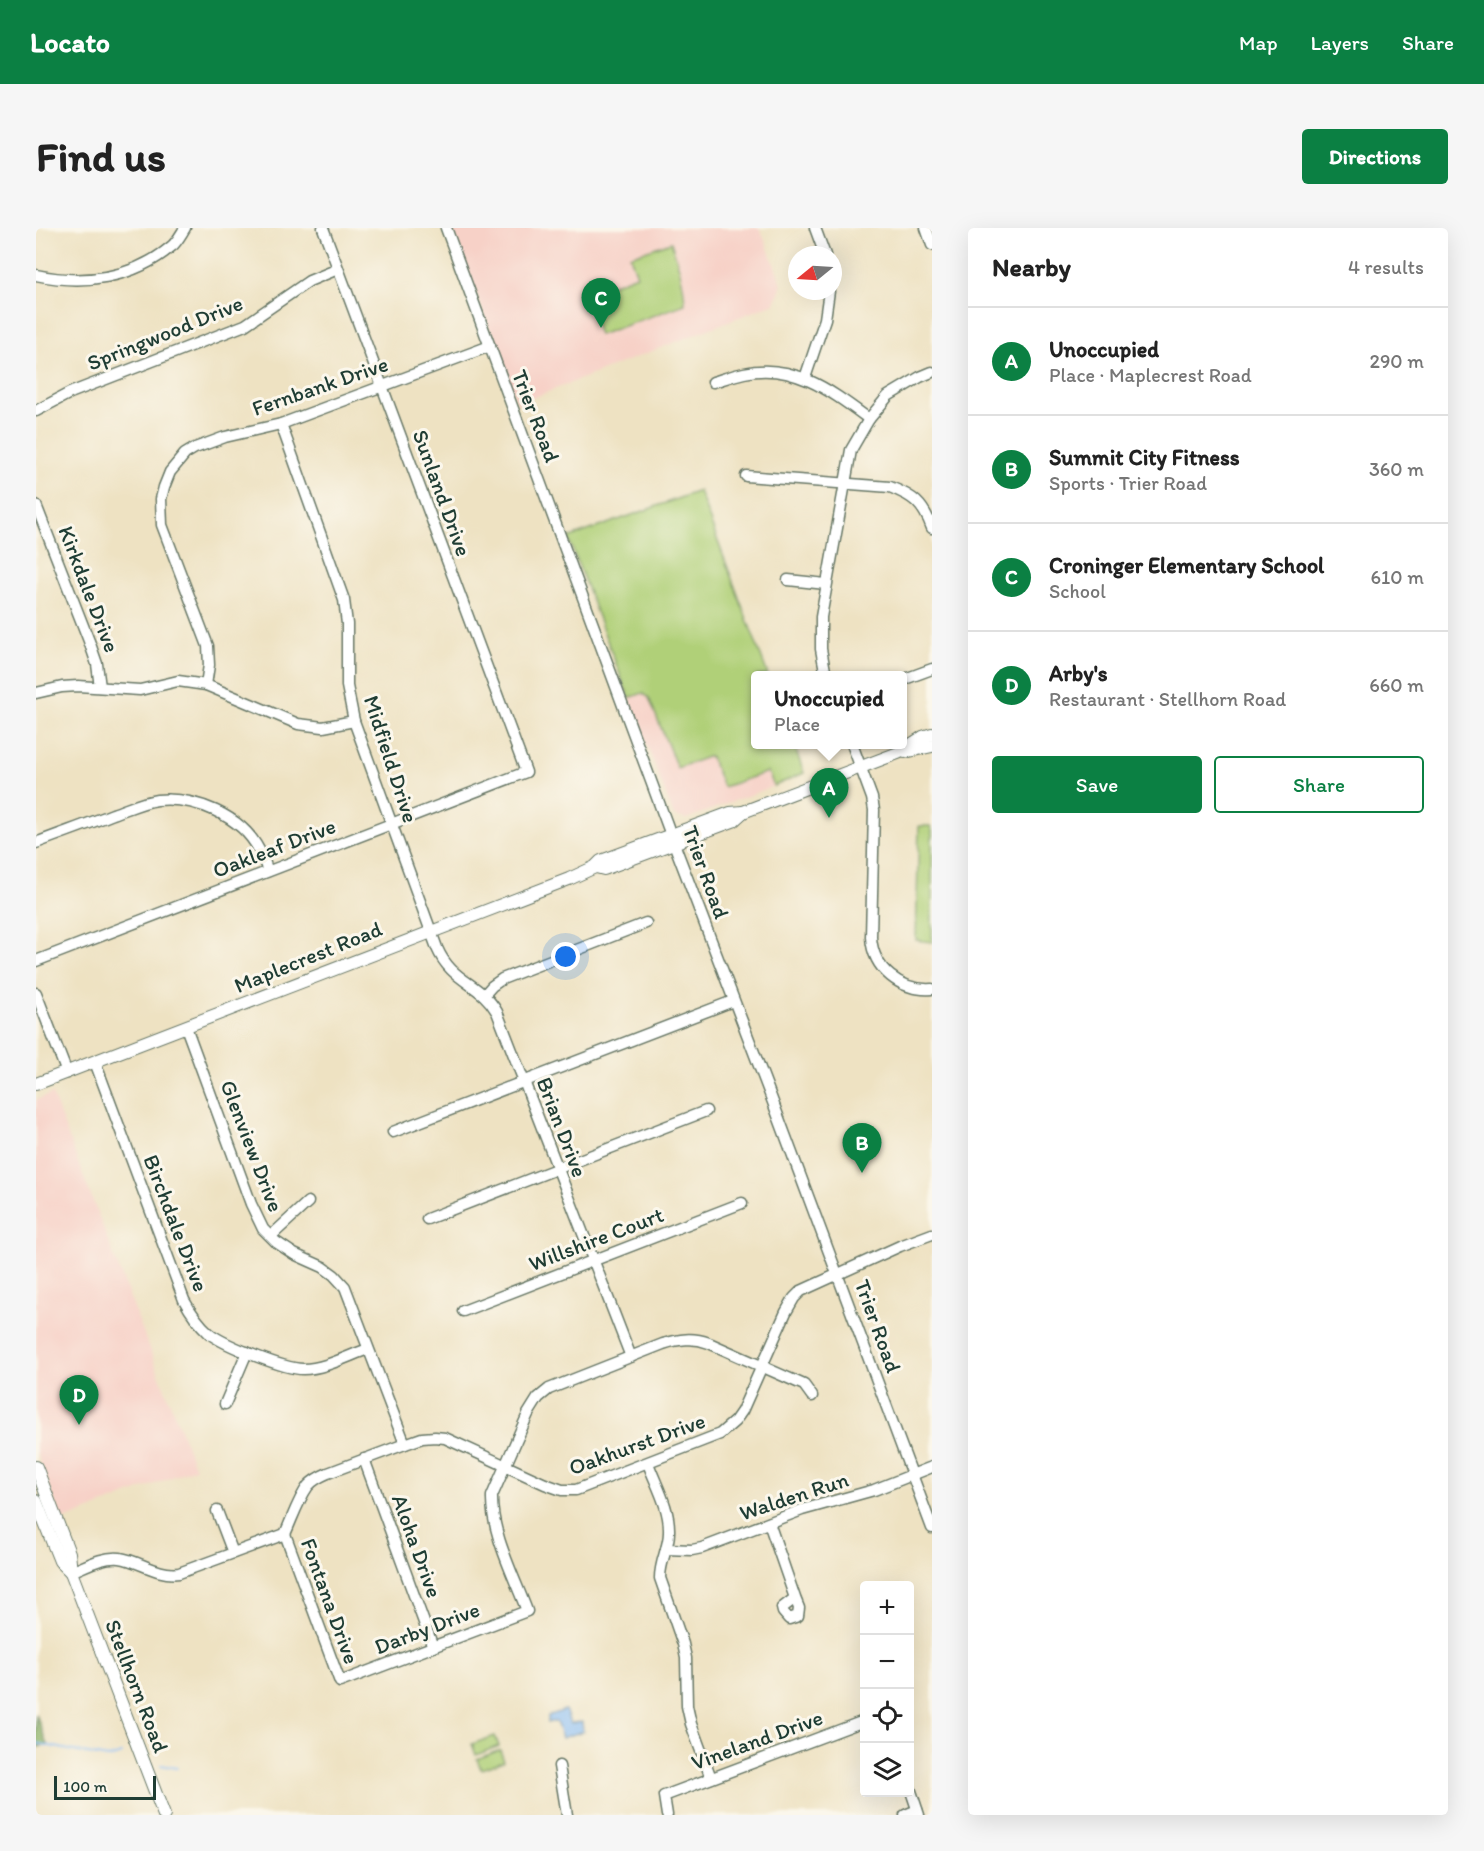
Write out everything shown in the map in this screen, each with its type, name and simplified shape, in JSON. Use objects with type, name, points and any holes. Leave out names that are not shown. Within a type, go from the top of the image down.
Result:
[{"type":"main road","name":"Maplecrest Road","points":[[907,747],[932,734]]},
{"type":"main road","name":"Maplecrest Road","points":[[36,1084],[595,867],[604,869],[673,839],[733,821],[743,812],[898,753],[932,746]]},
{"type":"main road","name":"Maplecrest Road","points":[[898,753],[904,749]]},
{"type":"main road","name":"Stellhorn Road","points":[[36,1467],[69,1553],[70,1572],[164,1815]]},
{"type":"main road","name":"Stellhorn Road","points":[[36,1501],[60,1561],[70,1572]]},
{"type":"street","points":[[36,274],[74,281],[114,276],[161,254],[173,245],[185,228]]},
{"type":"street","name":"Sunland Drive","points":[[323,228],[526,772]]},
{"type":"street","name":"Trier Road","points":[[446,228],[932,1528]]},
{"type":"street","points":[[815,228],[822,246]]},
{"type":"street","points":[[926,228],[932,245]]},
{"type":"street","name":"Springwood Drive","points":[[36,411],[77,390],[245,325],[309,280],[338,269]]},
{"type":"street","points":[[805,378],[825,319],[828,300]]},
{"type":"street","name":"Fernbank Drive","points":[[206,685],[209,665],[208,646],[162,525],[160,499],[170,472],[185,454],[222,437],[281,424],[490,346]]},
{"type":"street","points":[[713,382],[746,372],[773,371],[805,378],[829,390],[869,419]]},
{"type":"street","points":[[825,671],[820,633],[826,585],[851,450],[869,419],[888,396],[932,372]]},
{"type":"street","name":"Midfield Drive","points":[[281,424],[344,600],[348,642],[347,686],[354,721],[431,931]]},
{"type":"street","points":[[746,476],[890,487],[911,496],[928,516],[932,528]]},
{"type":"street","name":"Kirkdale Drive","points":[[36,505],[98,664],[100,687]]},
{"type":"street","points":[[789,580],[826,585]]},
{"type":"street","points":[[907,678],[932,669]]},
{"type":"street","points":[[36,693],[62,687],[140,690],[178,681],[192,681],[300,725],[323,727],[354,721]]},
{"type":"street","points":[[854,749],[872,798],[874,810],[871,937],[873,950],[883,969],[891,978],[914,989],[932,989]]},
{"type":"street","name":"Oakleaf Drive","points":[[36,961],[526,772]]},
{"type":"street","points":[[36,843],[145,802],[170,800],[192,802],[214,810],[233,821],[259,849],[268,871]]},
{"type":"street","points":[[484,994],[502,979],[646,923]]},
{"type":"street","name":"Brian Drive","points":[[431,931],[442,960],[448,968],[461,980],[484,994],[497,1012],[631,1357]]},
{"type":"street","points":[[36,993],[67,1072]]},
{"type":"street","points":[[393,1132],[734,1000]]},
{"type":"street","name":"Glenview Drive","points":[[186,1027],[251,1204],[263,1228],[284,1249],[323,1267],[345,1287],[405,1444]]},
{"type":"street","name":"Birchdale Drive","points":[[95,1062],[184,1300],[192,1315],[212,1335],[247,1352],[290,1368],[318,1367],[368,1349]]},
{"type":"street","points":[[427,1219],[706,1111]]},
{"type":"street","points":[[271,1236],[308,1202]]},
{"type":"street","name":"Willshire Court","points":[[464,1311],[742,1203]]},
{"type":"street","name":"Oakhurst Drive","points":[[285,1534],[309,1485],[328,1473],[422,1438],[445,1438],[552,1487],[572,1491],[720,1434],[728,1429],[741,1411],[794,1298],[808,1288],[838,1274],[932,1234]]},
{"type":"street","points":[[505,1466],[528,1414],[542,1394],[673,1341],[693,1340],[709,1343],[804,1385],[812,1396]]},
{"type":"street","points":[[225,1404],[247,1352]]},
{"type":"street","name":"Aloha Drive","points":[[364,1459],[433,1647]]},
{"type":"street","points":[[648,1463],[668,1519],[669,1533],[660,1567],[660,1578],[686,1658],[687,1706],[691,1724],[711,1778]]},
{"type":"street","name":"Darby Drive","points":[[340,1682],[527,1611],[494,1526],[492,1496],[505,1466]]},
{"type":"street","name":"Walden Run","points":[[666,1549],[702,1548],[802,1510],[874,1490],[932,1467]]},
{"type":"street","points":[[218,1512],[232,1553]]},
{"type":"street","points":[[769,1523],[795,1598]]},
{"type":"street","points":[[70,1572],[100,1560],[119,1558],[170,1574],[189,1570],[285,1534]]},
{"type":"street","name":"Fontana Drive","points":[[285,1534],[340,1682]]},
{"type":"street","name":"Vineland Drive","points":[[667,1815],[664,1796],[860,1722]]},
{"type":"street","points":[[559,1766],[567,1815]]},
{"type":"street","points":[[905,1815],[918,1813],[912,1797]]},
{"type":"shaded area","points":[[452,228],[760,228],[782,284],[775,303],[517,404]]},
{"type":"shaded area","points":[[643,693],[649,698],[677,768],[710,755],[768,772],[774,786],[686,819],[674,816],[629,698]]},
{"type":"shaded area","points":[[52,1094],[195,1468],[62,1521],[36,1451],[36,1100]]},
{"type":"green space","points":[[671,242],[682,280],[685,304],[599,335],[585,295],[637,275],[630,256]]},
{"type":"green space","points":[[699,491],[766,671],[751,671],[751,749],[795,749],[804,773],[774,786],[768,772],[723,787],[710,756],[677,768],[649,698],[643,693],[629,698],[568,538]]},
{"type":"green space","points":[[919,826],[930,826],[932,831],[932,942],[916,940]]},
{"type":"green space","points":[[36,1714],[47,1744],[36,1748]]},
{"type":"green space","points":[[495,1736],[499,1746],[476,1755],[472,1744]]},
{"type":"green space","points":[[500,1750],[504,1761],[481,1769],[477,1759]]},
{"type":"water","points":[[565,1710],[570,1723],[582,1722],[583,1731],[562,1738],[556,1722],[548,1722],[548,1716]]},
{"type":"waterway","points":[[36,1743],[109,1758],[122,1754]]},
{"type":"waterway","points":[[161,1765],[177,1768]]},
{"type":"place","name":"Croninger Elementary School","points":[[601,328]]},
{"type":"place","name":"Unoccupied","points":[[829,818]]},
{"type":"place","name":"Summit City Fitness","points":[[862,1173]]},
{"type":"place","name":"Arby's","points":[[79,1425]]}]
